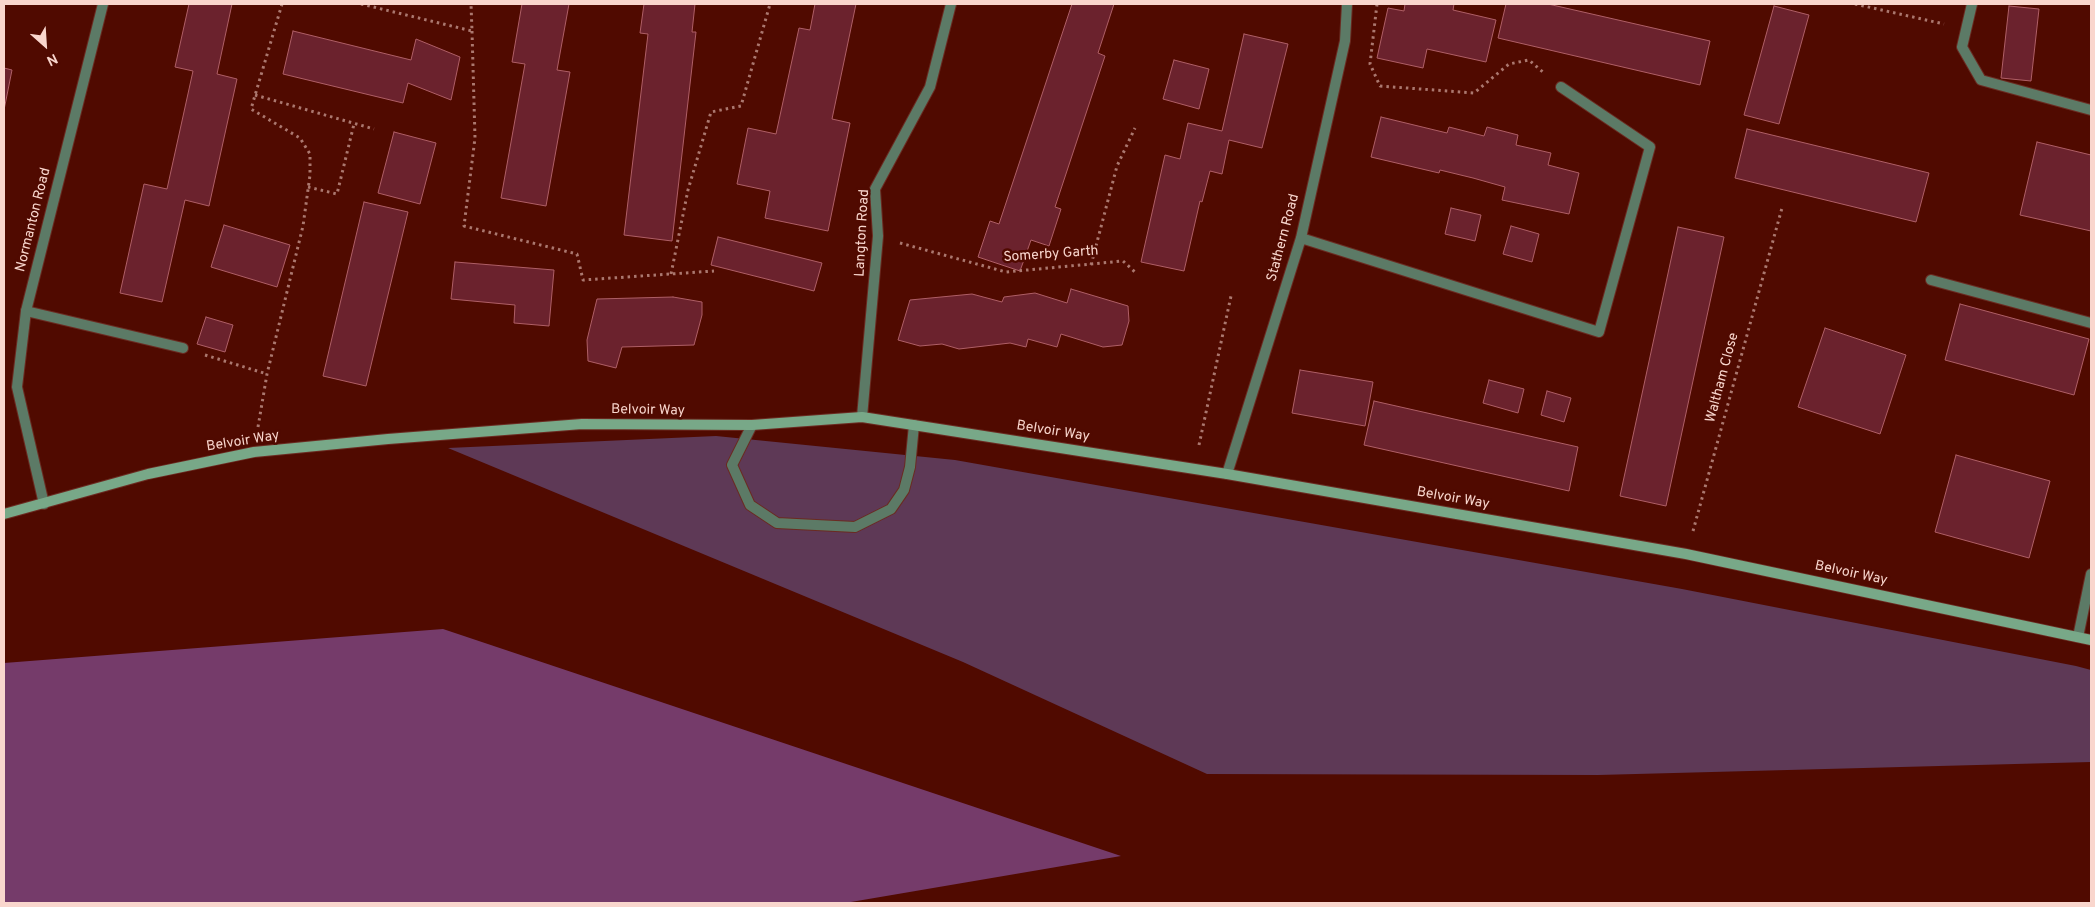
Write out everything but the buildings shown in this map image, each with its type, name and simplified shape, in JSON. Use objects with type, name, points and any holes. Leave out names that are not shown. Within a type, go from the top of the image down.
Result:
[{"type":"street","name":"Normanton Road","points":[[44,504],[17,387],[26,310],[102,4]]},
{"type":"street","name":"Langton Road","points":[[862,418],[878,236],[876,189],[930,87],[951,4]]},
{"type":"street","name":"Stathern Road","points":[[1227,474],[1301,238],[1345,41],[1347,4]]},
{"type":"street","points":[[1972,4],[1962,48],[1981,80],[2091,110]]},
{"type":"street","points":[[1301,238],[1599,332],[1650,147],[1562,87]]},
{"type":"street","points":[[1931,280],[2091,323]]},
{"type":"street","points":[[26,310],[183,348]]},
{"type":"street","name":"Belvoir Way","points":[[4,514],[148,474],[254,452],[388,439],[582,424],[752,425],[862,418],[1194,468],[1686,554],[2091,640]]},
{"type":"street","points":[[752,425],[732,465],[750,505],[777,522],[855,527],[890,508],[904,490],[910,467],[914,425]]},
{"type":"street","points":[[2078,637],[2091,574]]},
{"type":"path","points":[[254,452],[266,374],[303,226],[308,187],[310,154],[300,138],[251,109],[282,4]]},
{"type":"path","points":[[361,4],[472,32]]},
{"type":"path","points":[[471,4],[475,138],[464,226],[577,254],[583,280],[714,271]]},
{"type":"path","points":[[671,274],[688,190],[711,112],[741,106],[770,4]]},
{"type":"path","points":[[1377,4],[1370,64],[1380,86],[1474,94],[1509,64],[1528,60],[1562,87]]},
{"type":"path","points":[[1855,4],[1966,29]]},
{"type":"path","points":[[255,95],[374,128]]},
{"type":"path","points":[[308,187],[337,194],[354,124]]},
{"type":"path","points":[[1091,264],[1118,166],[1135,128]]},
{"type":"path","name":"Waltham Close","points":[[1686,554],[1782,208]]},
{"type":"path","name":"Somerby Garth","points":[[878,236],[1006,272],[1123,261],[1136,273]]},
{"type":"path","points":[[1194,468],[1231,296]]},
{"type":"path","points":[[183,348],[266,374]]},
{"type":"shaded area","points":[[716,436],[955,460],[1682,589],[2076,666],[2091,670],[2091,762],[1598,775],[1207,774],[963,662],[448,448]]},
{"type":"shaded area","points":[[443,629],[1121,856],[845,903],[4,903],[4,663]]}]
